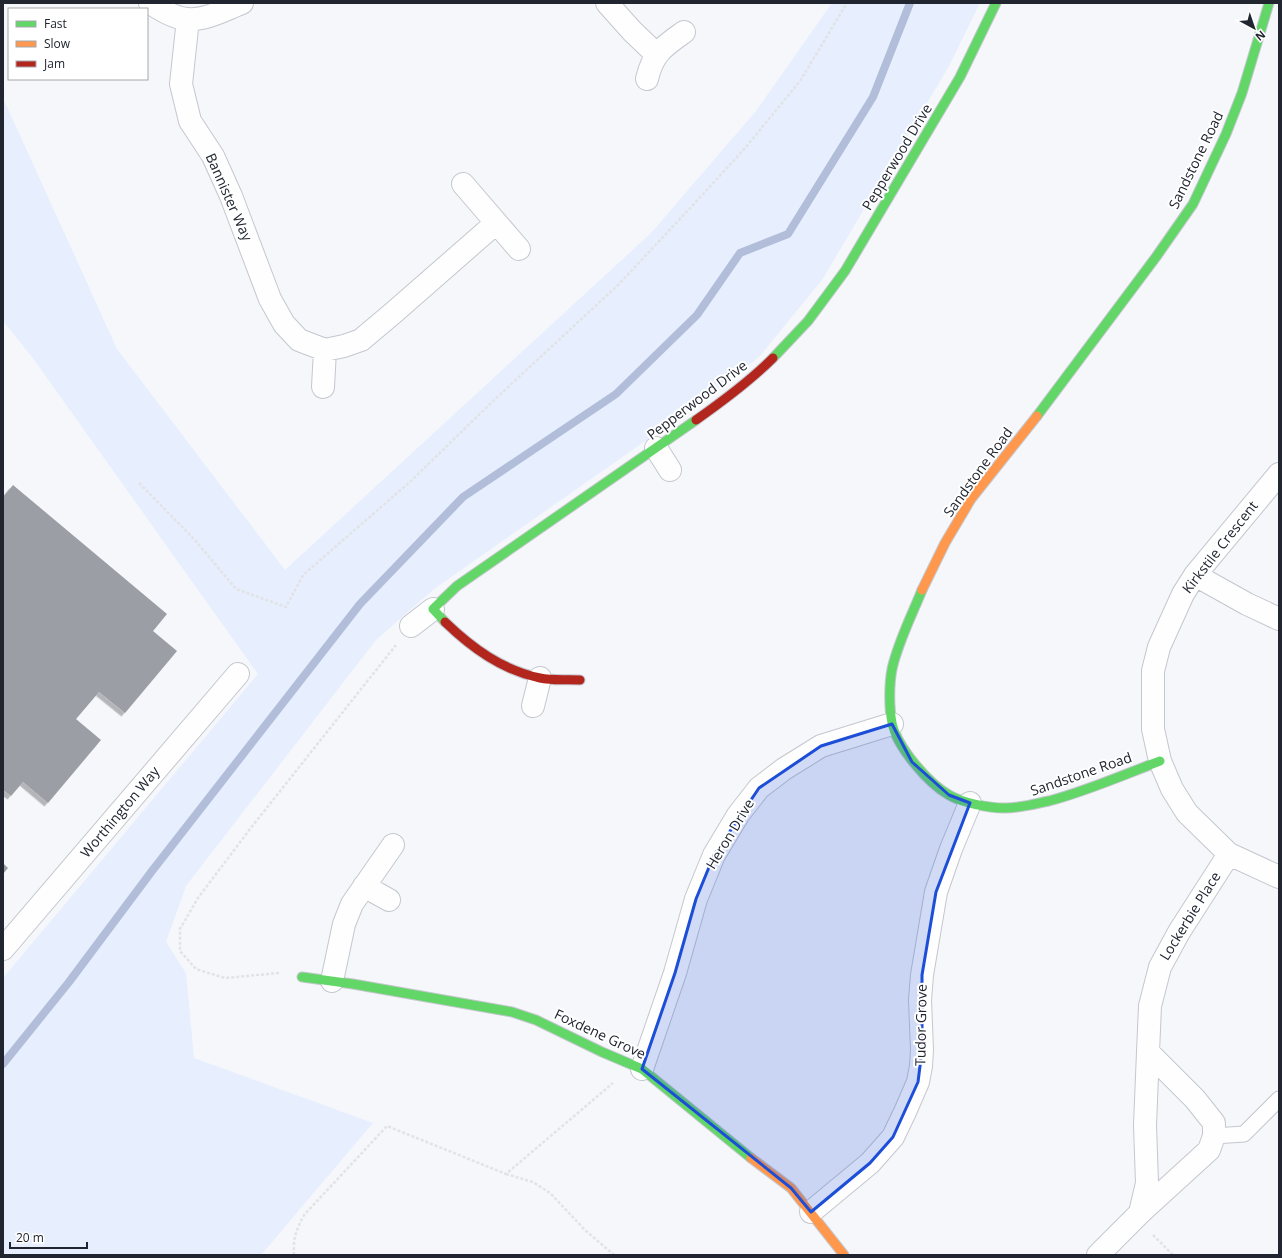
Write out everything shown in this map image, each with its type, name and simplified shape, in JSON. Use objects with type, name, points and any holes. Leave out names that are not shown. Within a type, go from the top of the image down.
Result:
[{"type":"street","points":[[150,3],[168,14],[188,19],[211,16],[242,3]]},
{"type":"street","points":[[607,3],[632,31],[656,54]]},
{"type":"street","name":"Pepperwood Drive","points":[[433,608],[457,586],[721,403],[765,366],[808,322],[845,271],[909,164],[960,77],[996,3]]},
{"type":"street","name":"Sandstone Road","points":[[1160,761],[1075,794],[1028,806],[1004,808],[970,803],[949,795],[930,781],[912,762],[901,744],[892,724],[890,697],[892,669],[900,644],[922,590],[945,543],[972,499],[1058,388],[1156,257],[1193,204],[1226,134],[1242,94],[1269,3]]},
{"type":"street","name":"Bannister Way","points":[[188,19],[181,84],[190,121],[213,156],[231,196],[270,299],[284,324],[299,340],[324,350]]},
{"type":"street","points":[[648,79],[650,66],[656,54],[684,32]]},
{"type":"street","points":[[463,184],[519,249]]},
{"type":"street","points":[[323,387],[324,350],[344,346],[361,340],[496,223]]},
{"type":"street","points":[[656,448],[670,470]]},
{"type":"street","name":"Kirkstile Crescent","points":[[1279,474],[1195,575],[1173,614],[1159,647],[1153,671],[1153,729],[1160,761],[1172,789],[1186,813],[1230,854],[1279,877]]},
{"type":"street","points":[[1195,575],[1247,604],[1279,619]]},
{"type":"street","points":[[411,626],[433,608],[444,622],[470,646],[490,659],[515,670],[540,678],[580,680]]},
{"type":"street","name":"Worthington Way","points":[[3,949],[238,674]]},
{"type":"street","points":[[533,706],[540,678]]},
{"type":"street","name":"Heron Drive","points":[[638,1067],[675,973],[696,899],[714,855],[738,815],[759,788],[784,769],[821,746],[892,724]]},
{"type":"street","name":"Tudor Grove","points":[[811,1212],[870,1163],[892,1137],[918,1082],[922,1050],[920,1000],[922,975],[934,899],[951,849],[970,803]]},
{"type":"street","points":[[343,983],[344,924],[352,904],[393,845]]},
{"type":"street","name":"Lockerbie Place","points":[[1138,1215],[1148,1183],[1145,1125],[1150,1006],[1160,967],[1179,932],[1230,854]]},
{"type":"street","points":[[364,886],[389,900]]},
{"type":"street","name":"Foxdene Grove","points":[[302,977],[512,1012],[536,1020],[602,1052],[638,1067],[791,1188],[844,1255]]},
{"type":"street","points":[[1098,1255],[1138,1215],[1209,1150],[1214,1136],[1214,1123],[1195,1099],[1148,1052]]},
{"type":"lane","points":[[1214,1136],[1244,1134],[1279,1099]]},
{"type":"path","points":[[139,483],[194,539],[236,589],[286,607],[303,576],[411,481],[491,403],[618,285],[694,204],[746,147],[800,81],[847,3]]},
{"type":"path","points":[[302,977],[291,972],[225,978],[196,970],[180,951],[180,929],[198,898],[250,829],[411,626]]},
{"type":"path","points":[[506,1174],[638,1067]]},
{"type":"path","points":[[294,1255],[293,1241],[297,1228],[304,1215],[387,1126],[506,1174],[533,1182],[550,1193],[585,1230],[614,1255]]},
{"type":"path","points":[[1138,1215],[1173,1255]]},
{"type":"highlighted area","points":[[892,724],[912,762],[949,795],[970,803],[936,892],[922,975],[922,1050],[918,1082],[893,1137],[870,1163],[811,1212],[791,1188],[642,1069],[675,973],[696,899],[714,855],[759,788],[821,746]]},
{"type":"shaded area","points":[[832,3],[980,3],[949,66],[822,280],[759,357],[708,397],[434,589],[376,640],[186,886],[166,942],[186,973],[194,1058],[373,1123],[261,1255],[3,1255],[3,978],[258,674],[32,357],[3,321],[3,98],[117,349],[285,570],[651,233],[756,111]]},
{"type":"building","points":[[13,485],[167,614],[153,631],[177,651],[125,713],[99,692],[76,719],[101,740],[48,803],[23,782],[11,796],[3,790],[3,497]]},
{"type":"building","points":[[3,863],[8,868],[3,874]]},
{"type":"waterway","points":[[3,1064],[69,982],[152,871],[360,604],[463,497],[616,394],[697,315],[740,253],[788,234],[873,97],[910,3]]},
{"type":"traffic: fast","points":[[773,358],[808,321],[845,271],[960,77],[996,3]]},
{"type":"traffic: fast","points":[[1037,416],[1156,257],[1193,204],[1226,134],[1242,93],[1269,3]]},
{"type":"traffic: fast","points":[[445,622],[433,609],[457,586],[696,420]]},
{"type":"traffic: fast","points":[[922,590],[901,639],[892,669],[890,682],[890,710],[895,732],[900,743],[914,764],[932,782],[949,795],[976,804],[998,808],[1027,806],[1077,792],[1160,761]]},
{"type":"traffic: fast","points":[[302,977],[353,984],[512,1012],[536,1020],[602,1052],[642,1069],[751,1158]]},
{"type":"traffic: slow","points":[[922,590],[945,543],[971,499],[1037,416]]},
{"type":"traffic: slow","points":[[751,1158],[791,1188],[844,1255]]},
{"type":"traffic: jam","points":[[696,420],[755,375],[773,358]]},
{"type":"traffic: jam","points":[[445,622],[466,641],[488,657],[513,670],[545,679],[580,680]]}]
